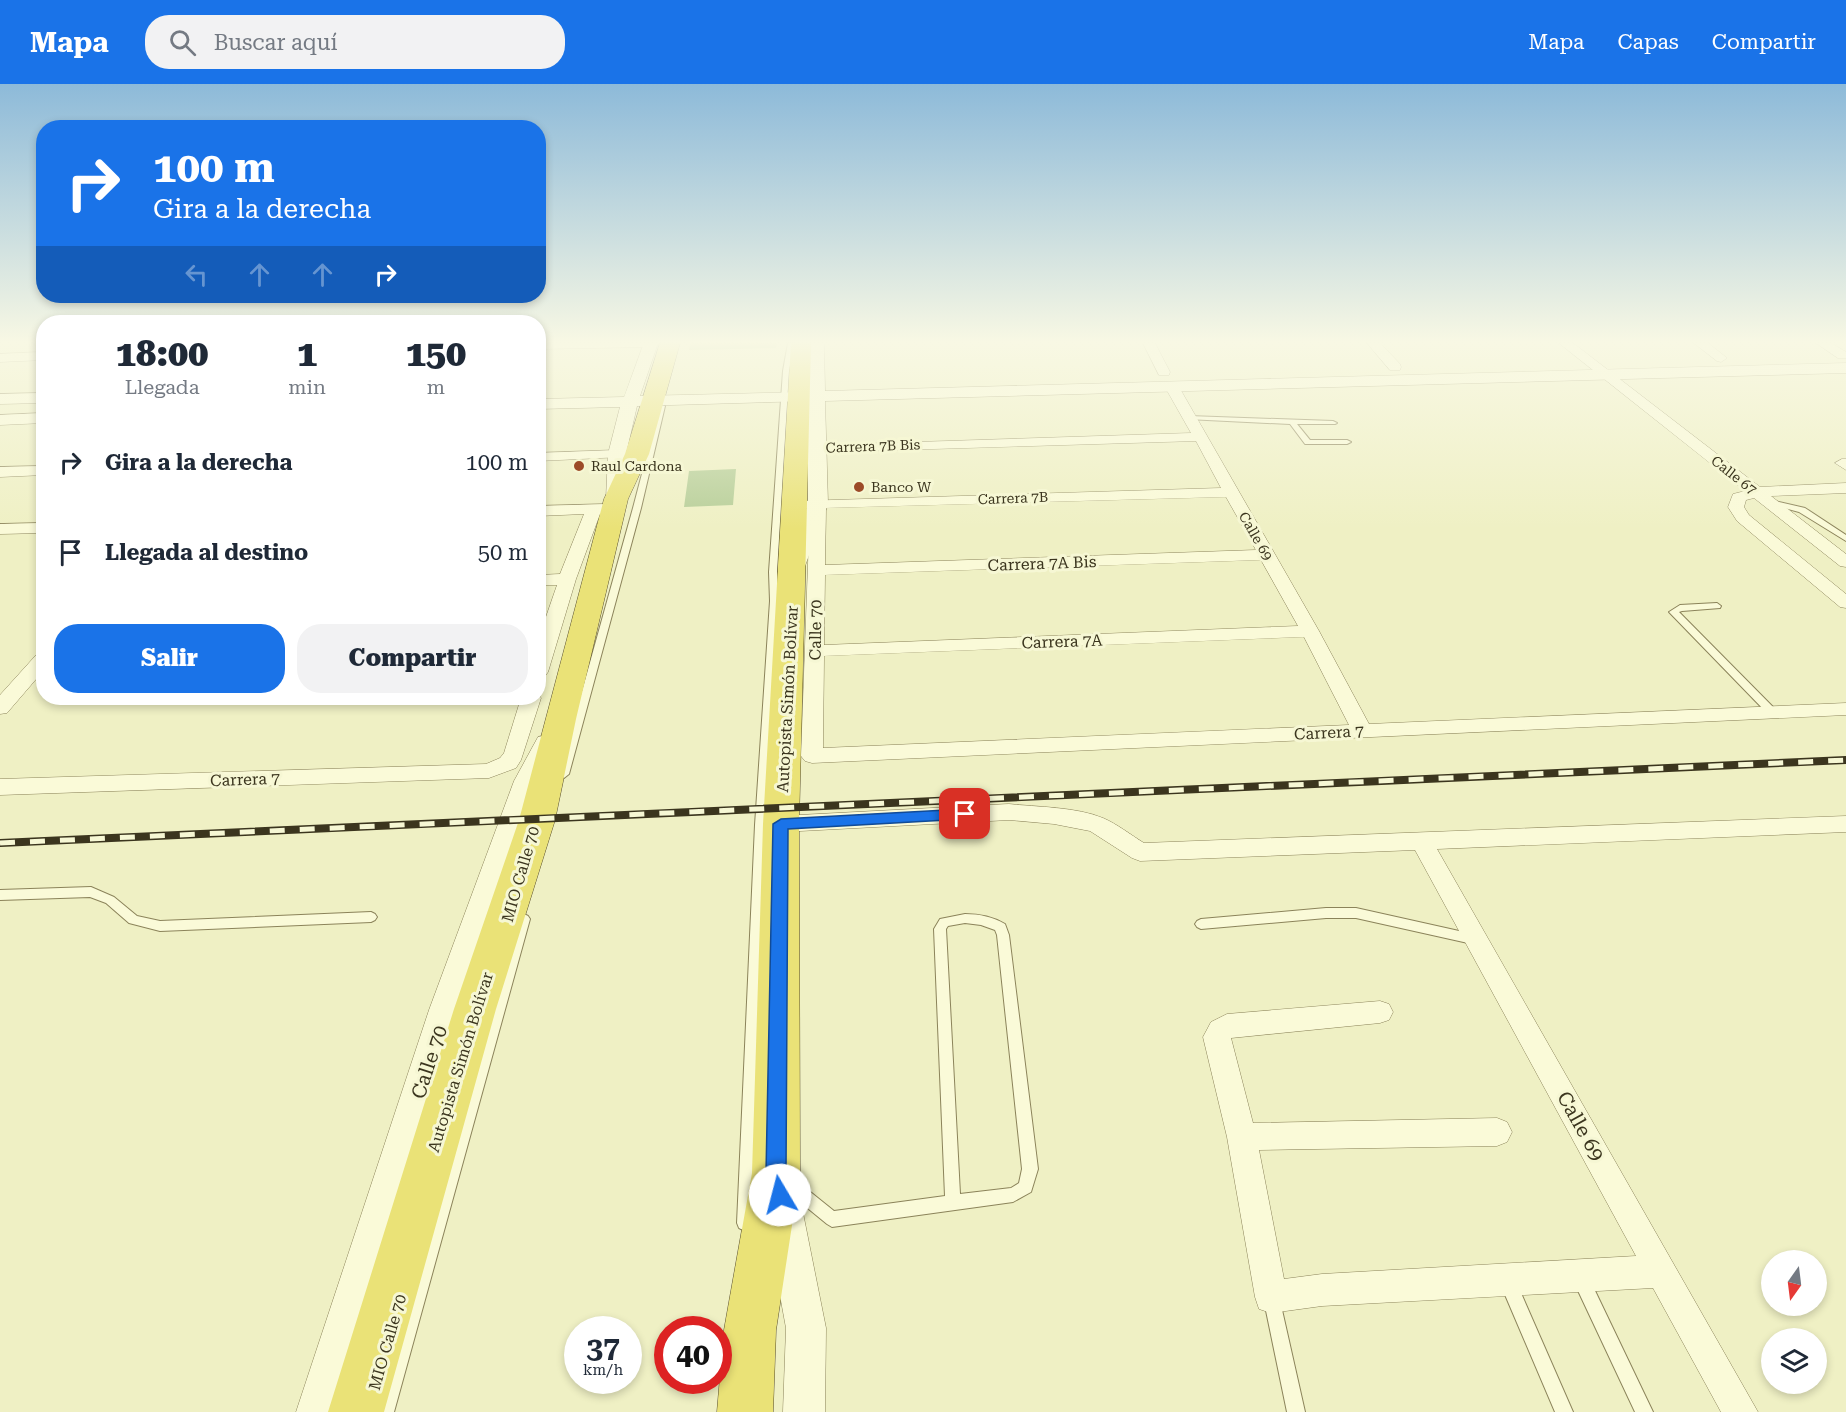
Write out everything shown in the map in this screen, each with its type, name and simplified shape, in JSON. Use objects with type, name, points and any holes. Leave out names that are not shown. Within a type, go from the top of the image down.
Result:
[{"type":"highway","name":"Autopista Simón Bolívar","points":[[546,705],[608,505],[637,454],[648,405]]},
{"type":"highway","name":"Autopista Simón Bolívar","points":[[746,1412],[750,1330],[776,1173],[781,824],[805,571],[807,448],[802,405]]},
{"type":"highway","name":"Autopista Simón Bolívar","points":[[356,1412],[469,1032],[548,780],[545,708]]},
{"type":"street","points":[[546,646],[567,579],[608,505],[617,454],[644,405]]},
{"type":"street","name":"Calle 69","points":[[1182,405],[1310,631],[1362,731]]},
{"type":"street","name":"Calle 67","points":[[1645,405],[1846,562]]},
{"type":"street","points":[[0,420],[36,418]]},
{"type":"street","name":"Carrera 7B Bis","points":[[807,448],[1199,437]]},
{"type":"street","points":[[546,457],[617,454]]},
{"type":"street","points":[[0,472],[36,470]]},
{"type":"street","points":[[1846,488],[1740,497],[1736,507],[1743,518],[1846,603]]},
{"type":"street","name":"Carrera 7B","points":[[807,504],[1231,492]]},
{"type":"street","points":[[546,510],[608,505]]},
{"type":"street","points":[[0,529],[36,528]]},
{"type":"street","name":"Carrera 7A Bis","points":[[805,571],[1267,555]]},
{"type":"street","name":"Calle 70","points":[[805,571],[815,651],[812,756]]},
{"type":"street","points":[[546,580],[567,579]]},
{"type":"street","name":"Carrera 7A","points":[[815,651],[1310,631]]},
{"type":"street","points":[[0,681],[34,680]]},
{"type":"street","points":[[0,708],[34,680]]},
{"type":"street","name":"Calle 70","points":[[317,1412],[445,1011],[527,781],[545,708]]},
{"type":"street","name":"Carrera 7","points":[[0,787],[489,771],[508,763],[545,708]]},
{"type":"street","name":"Carrera 7","points":[[812,756],[1846,709]]},
{"type":"street","points":[[781,824],[1010,812],[1054,816],[1096,824],[1140,852],[1846,824]]},
{"type":"street","name":"Calle 69","points":[[1421,840],[1740,1412]]},
{"type":"street","points":[[1380,1012],[1227,1026],[1217,1037],[1242,1137],[1271,1297],[1322,1290],[1661,1271]]},
{"type":"street","points":[[1242,1137],[1497,1132]]},
{"type":"street","points":[[776,1173],[806,1328],[804,1412]]},
{"type":"lane","points":[[561,789],[637,508],[649,405]]},
{"type":"lane","points":[[744,1234],[761,825],[774,601],[772,572],[798,405]]},
{"type":"lane","points":[[1189,418],[1333,423]]},
{"type":"lane","points":[[1293,423],[1308,442],[1347,442]]},
{"type":"lane","points":[[1762,496],[1802,510],[1846,539]]},
{"type":"lane","points":[[1717,606],[1680,608],[1674,612],[1772,712]]},
{"type":"lane","points":[[0,895],[91,892],[110,900],[133,920],[160,926],[371,917]]},
{"type":"lane","name":"MIO Calle 70","points":[[385,1412],[527,908]]},
{"type":"lane","points":[[1201,924],[1326,913],[1356,913],[1477,940]]},
{"type":"lane","points":[[776,1173],[832,1219],[1013,1195],[1026,1187],[1030,1168],[1001,927],[992,922],[952,919],[944,922],[940,929],[953,1202]]},
{"type":"lane","points":[[1579,1275],[1644,1412]]},
{"type":"lane","points":[[1507,1279],[1564,1412]]},
{"type":"lane","points":[[1271,1297],[1296,1412]]},
{"type":"green space","points":[[736,469],[733,505],[684,507],[689,471]]},
{"type":"railway","points":[[0,843],[1846,760]]},
{"type":"place","name":"Raul Cardona","points":[[579,466]]},
{"type":"place","name":"Banco W","points":[[859,487]]},
{"type":"route","points":[[780,1195],[776,1173],[780,1042],[781,824],[965,814]]}]
